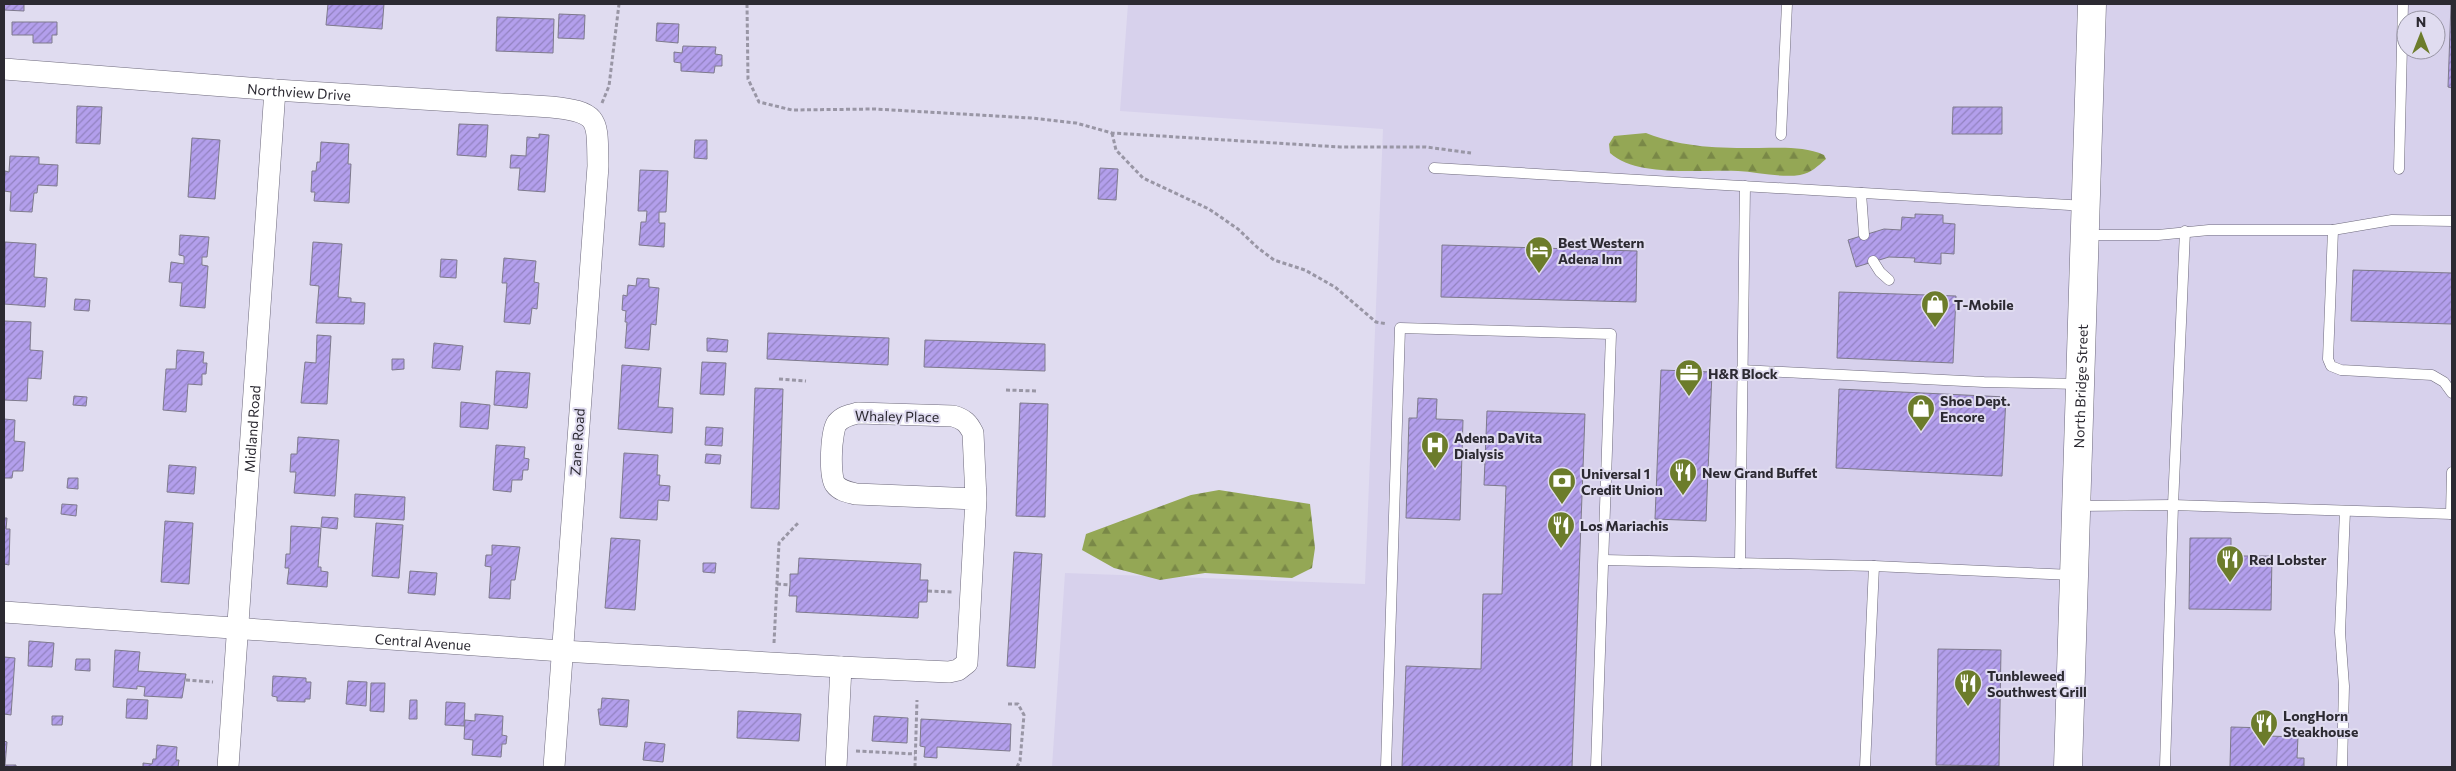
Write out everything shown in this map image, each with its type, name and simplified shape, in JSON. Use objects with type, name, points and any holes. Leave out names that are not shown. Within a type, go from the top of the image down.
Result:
[{"type":"main road","name":"North Bridge Street","points":[[2068,767],[2092,4]]},
{"type":"street","name":"Northview Drive","points":[[4,69],[275,90],[551,107],[584,112],[592,118]]},
{"type":"street","name":"Midland Road","points":[[228,767],[275,90]]},
{"type":"street","name":"Zane Road","points":[[554,767],[598,166],[596,127],[592,118]]},
{"type":"street","name":"Whaley Place","points":[[841,667],[949,672],[958,670],[967,663],[976,499],[973,434],[969,424],[962,419],[953,416],[858,413],[845,416],[837,423],[833,432],[832,470],[835,483],[842,491],[856,494],[976,499]]},
{"type":"street","name":"Central Avenue","points":[[4,612],[562,651],[841,667]]},
{"type":"street","points":[[836,767],[841,667]]},
{"type":"lane","points":[[1781,135],[1786,4]]},
{"type":"lane","points":[[2399,169],[2403,4]]},
{"type":"lane","points":[[1434,168],[2086,206]]},
{"type":"lane","points":[[1740,563],[1741,370],[1745,186]]},
{"type":"lane","points":[[1861,193],[1864,235]]},
{"type":"lane","points":[[2086,235],[2158,235],[2185,231],[2333,230],[2354,228],[2392,220],[2452,221]]},
{"type":"lane","points":[[2333,230],[2328,350],[2328,360],[2331,366],[2341,370],[2432,375],[2444,382],[2452,393]]},
{"type":"lane","points":[[2165,767],[2173,506],[2185,231]]},
{"type":"lane","points":[[1873,262],[1889,280]]},
{"type":"lane","points":[[1386,767],[1400,328],[1612,334],[1596,767]]},
{"type":"lane","points":[[1741,370],[1984,382],[2081,384]]},
{"type":"lane","points":[[2076,506],[2173,506],[2451,514],[2452,472]]},
{"type":"lane","points":[[2342,767],[2344,686],[2340,632],[2345,510]]},
{"type":"lane","points":[[1604,560],[1874,566],[2075,575]]},
{"type":"lane","points":[[1865,767],[1874,566]]},
{"type":"path","points":[[592,118],[602,103],[609,86],[620,4]]},
{"type":"path","points":[[747,4],[748,79],[759,102],[792,110],[876,109],[1031,118],[1076,123],[1112,133],[1340,147],[1426,147],[1474,154]]},
{"type":"path","points":[[1112,133],[1116,150],[1144,178],[1208,209],[1238,229],[1274,260],[1305,270],[1335,287],[1376,322],[1400,328]]},
{"type":"path","points":[[779,379],[806,381]]},
{"type":"path","points":[[1006,390],[1036,391]]},
{"type":"path","points":[[773,663],[779,543],[799,522]]},
{"type":"path","points":[[777,584],[790,584]]},
{"type":"path","points":[[186,680],[234,682]]},
{"type":"path","points":[[915,767],[917,700]]},
{"type":"path","points":[[1008,704],[1018,704],[1024,715],[1020,761],[1017,767]]},
{"type":"path","points":[[849,750],[916,754]]},
{"type":"shaded area","points":[[1128,4],[2452,4],[2452,767],[1052,767],[1065,573],[1365,584],[1383,129],[1120,111]]},
{"type":"green space","points":[[1646,133],[1674,142],[1702,146],[1800,149],[1824,155],[1826,159],[1808,173],[1785,176],[1738,171],[1671,171],[1653,169],[1622,161],[1610,153],[1609,144],[1614,136]]},
{"type":"green space","points":[[1219,490],[1310,504],[1315,548],[1312,568],[1292,578],[1205,573],[1160,580],[1114,568],[1082,550],[1086,534],[1191,495]]},
{"type":"building","points":[[4,4],[24,4],[24,11],[4,10]]},
{"type":"building","points":[[328,4],[384,4],[382,29],[326,25]]},
{"type":"building","points":[[2452,4],[2452,88],[2448,87]]},
{"type":"building","points":[[559,14],[585,15],[584,39],[558,38]]},
{"type":"building","points":[[497,17],[554,19],[553,53],[496,51]]},
{"type":"building","points":[[12,22],[57,22],[57,35],[52,35],[52,43],[33,43],[33,35],[12,35]]},
{"type":"building","points":[[657,23],[679,24],[678,43],[656,41]]},
{"type":"building","points":[[683,46],[716,47],[715,54],[722,55],[722,66],[715,66],[714,73],[681,71],[681,63],[674,62],[674,52],[682,53]]},
{"type":"building","points":[[77,106],[102,107],[100,144],[76,143]]},
{"type":"building","points":[[1953,107],[2002,107],[2002,134],[1952,134]]},
{"type":"building","points":[[459,124],[488,125],[486,157],[457,155]]},
{"type":"building","points":[[539,134],[549,135],[545,192],[518,190],[520,168],[510,168],[511,155],[526,156],[527,137],[539,138]]},
{"type":"building","points":[[192,138],[220,140],[215,199],[188,197]]},
{"type":"building","points":[[695,140],[707,140],[707,159],[694,158]]},
{"type":"building","points":[[321,142],[349,144],[348,164],[351,164],[349,203],[314,201],[315,192],[311,192],[312,171],[316,171],[317,162],[320,162]]},
{"type":"building","points":[[10,156],[39,157],[39,164],[58,165],[57,186],[38,185],[37,193],[34,193],[32,212],[10,211],[11,192],[4,191],[5,171],[9,172]]},
{"type":"building","points":[[1100,168],[1118,169],[1116,200],[1098,199]]},
{"type":"building","points":[[640,170],[668,171],[666,212],[659,212],[659,223],[665,223],[664,247],[639,245],[641,222],[646,222],[647,211],[638,211]]},
{"type":"building","points":[[1915,214],[1943,215],[1943,223],[1955,224],[1954,254],[1941,253],[1941,264],[1914,262],[1915,258],[1889,257],[1856,267],[1848,240],[1884,229],[1901,230],[1902,217],[1915,218]]},
{"type":"building","points":[[180,235],[209,237],[207,257],[202,257],[202,265],[208,266],[205,308],[180,306],[182,283],[169,282],[171,262],[184,264],[184,256],[179,255]]},
{"type":"building","points":[[5,242],[36,244],[34,277],[47,278],[45,307],[4,304]]},
{"type":"building","points":[[313,242],[342,244],[338,297],[351,298],[351,302],[365,303],[364,324],[316,323],[319,286],[310,285]]},
{"type":"building","name":"Best Western Adena Inn","points":[[1442,245],[1637,251],[1636,302],[1441,297]]},
{"type":"building","points":[[504,258],[536,261],[534,282],[539,283],[537,309],[532,308],[530,324],[504,322],[507,283],[502,283]]},
{"type":"building","points":[[441,259],[457,260],[456,278],[440,277]]},
{"type":"building","points":[[2353,270],[2452,273],[2452,324],[2351,321]]},
{"type":"building","points":[[637,278],[649,279],[649,287],[659,288],[656,325],[651,324],[649,350],[625,348],[627,322],[625,322],[626,311],[622,310],[623,295],[627,296],[628,285],[636,286]]},
{"type":"building","points":[[1839,292],[1956,296],[1953,363],[1837,358]]},
{"type":"building","points":[[75,299],[90,300],[89,311],[74,310]]},
{"type":"building","points":[[4,321],[31,322],[30,350],[43,351],[41,379],[28,378],[27,401],[4,400]]},
{"type":"building","points":[[768,333],[889,338],[888,365],[767,359]]},
{"type":"building","points":[[317,335],[331,336],[327,404],[301,403],[305,362],[316,363]]},
{"type":"building","points":[[707,338],[728,340],[727,352],[707,351]]},
{"type":"building","points":[[925,340],[1045,344],[1045,371],[924,367]]},
{"type":"building","points":[[434,343],[463,346],[460,370],[432,368]]},
{"type":"building","points":[[177,350],[204,352],[203,363],[207,363],[206,374],[202,374],[202,385],[188,384],[186,412],[163,410],[166,369],[176,369]]},
{"type":"building","points":[[392,359],[404,359],[404,369],[392,370]]},
{"type":"building","points":[[702,362],[726,363],[724,395],[700,394]]},
{"type":"building","points":[[622,365],[661,368],[658,407],[673,408],[672,433],[618,429]]},
{"type":"building","points":[[1661,370],[1712,372],[1706,521],[1655,519]]},
{"type":"building","points":[[496,371],[530,373],[527,408],[494,405]]},
{"type":"building","points":[[755,388],[783,389],[779,509],[751,508]]},
{"type":"building","name":"Shoe Dept. Encore","points":[[1839,389],[2006,397],[2002,476],[1836,468]]},
{"type":"building","points":[[74,396],[87,397],[86,406],[73,405]]},
{"type":"building","name":"Adena DaVita Dialysis","points":[[1418,398],[1437,399],[1436,419],[1463,420],[1460,520],[1406,518],[1409,418],[1417,418]]},
{"type":"building","points":[[461,402],[490,405],[488,429],[460,427]]},
{"type":"building","points":[[1020,403],[1048,404],[1045,517],[1016,516]]},
{"type":"building","points":[[1487,411],[1585,414],[1572,767],[1402,767],[1406,666],[1481,669],[1483,594],[1502,594],[1506,486],[1484,485]]},
{"type":"building","points":[[4,419],[15,420],[14,441],[25,442],[23,471],[13,471],[12,478],[4,478]]},
{"type":"building","points":[[706,427],[723,428],[722,446],[705,445]]},
{"type":"building","points":[[298,437],[339,440],[335,496],[294,493],[296,472],[290,472],[291,454],[297,454]]},
{"type":"building","points":[[496,445],[525,447],[524,458],[529,459],[528,470],[523,470],[522,480],[512,480],[511,492],[493,490]]},
{"type":"building","points":[[624,453],[658,455],[657,475],[660,475],[659,485],[670,486],[669,501],[658,500],[657,520],[620,518]]},
{"type":"building","points":[[706,454],[721,455],[720,464],[705,463]]},
{"type":"building","points":[[169,465],[196,467],[194,494],[167,492]]},
{"type":"building","points":[[68,478],[78,478],[78,489],[67,488]]},
{"type":"building","points":[[355,494],[405,497],[404,520],[354,517]]},
{"type":"building","points":[[62,504],[77,505],[76,516],[61,514]]},
{"type":"building","points":[[322,517],[338,518],[337,529],[321,527]]},
{"type":"building","points":[[4,518],[7,518],[6,529],[10,529],[9,565],[4,564]]},
{"type":"building","points":[[165,521],[193,523],[189,584],[161,582]]},
{"type":"building","points":[[376,523],[403,525],[399,578],[372,576]]},
{"type":"building","points":[[291,526],[321,528],[318,567],[321,567],[321,571],[328,572],[327,587],[287,584],[289,568],[285,568],[286,554],[290,554]]},
{"type":"building","points":[[611,538],[640,540],[635,610],[605,608]]},
{"type":"building","name":"Red Lobster","points":[[2190,538],[2231,538],[2231,556],[2272,556],[2271,610],[2189,609]]},
{"type":"building","points":[[492,545],[520,547],[515,580],[511,580],[510,599],[489,598],[491,567],[485,566],[486,555],[492,555]]},
{"type":"building","points":[[1014,552],[1042,554],[1035,668],[1007,666]]},
{"type":"building","points":[[799,558],[921,564],[920,580],[928,580],[927,602],[919,602],[918,618],[796,612],[797,596],[789,596],[790,574],[798,574]]},
{"type":"building","points":[[703,563],[716,563],[715,573],[703,572]]},
{"type":"building","points":[[410,571],[437,573],[435,595],[408,593]]},
{"type":"building","points":[[29,641],[54,643],[52,667],[28,666]]},
{"type":"building","name":"Tunbleweed Southwest Grill","points":[[1938,649],[2001,650],[1999,766],[1936,765]]},
{"type":"building","points":[[115,650],[140,652],[138,671],[186,674],[182,698],[144,696],[145,687],[137,686],[137,689],[113,687]]},
{"type":"building","points":[[4,657],[15,658],[11,715],[4,714]]},
{"type":"building","points":[[76,659],[90,659],[90,671],[75,670]]},
{"type":"building","points":[[273,676],[306,678],[306,682],[311,682],[310,699],[305,699],[305,702],[277,701],[277,697],[272,696]]},
{"type":"building","points":[[348,681],[367,682],[366,706],[346,704]]},
{"type":"building","points":[[371,683],[385,683],[384,712],[370,711]]},
{"type":"building","points":[[602,698],[629,700],[627,727],[600,725],[598,709],[601,709]]},
{"type":"building","points":[[127,699],[148,700],[147,719],[126,718]]},
{"type":"building","points":[[410,700],[417,700],[417,719],[409,719]]},
{"type":"building","points":[[446,702],[465,703],[464,726],[445,725]]},
{"type":"building","points":[[738,711],[801,714],[799,741],[737,738]]},
{"type":"building","points":[[475,714],[503,716],[502,735],[507,736],[506,744],[502,744],[501,757],[472,755],[473,740],[464,739],[465,720],[475,721]]},
{"type":"building","points":[[52,716],[63,716],[62,725],[52,725]]},
{"type":"building","points":[[874,716],[908,718],[907,743],[872,741]]},
{"type":"building","points":[[921,719],[1011,724],[1010,751],[937,747],[937,758],[924,757],[925,747],[920,746]]},
{"type":"building","name":"LongHorn Steakhouse","points":[[2231,727],[2268,728],[2268,736],[2298,737],[2297,758],[2304,758],[2304,767],[2230,767]]},
{"type":"building","points":[[4,741],[7,742],[5,765],[16,765],[16,767],[4,767]]},
{"type":"building","points":[[645,742],[665,744],[663,762],[643,760]]},
{"type":"building","points":[[157,745],[177,747],[176,760],[179,760],[178,767],[143,767],[143,763],[152,764],[153,759],[156,759]]},
{"type":"place","name":"Best Western Adena Inn","points":[[1539,274]]},
{"type":"place","name":"T-Mobile","points":[[1935,328]]},
{"type":"place","name":"H&R Block","points":[[1689,397]]},
{"type":"place","name":"Shoe Dept. Encore","points":[[1921,432]]},
{"type":"place","name":"Adena DaVita Dialysis","points":[[1435,469]]},
{"type":"place","name":"New Grand Buffet","points":[[1683,496]]},
{"type":"place","name":"Universal 1 Credit Union","points":[[1562,505]]},
{"type":"place","name":"Los Mariachis","points":[[1561,549]]},
{"type":"place","name":"Red Lobster","points":[[2230,583]]},
{"type":"place","name":"Tunbleweed Southwest Grill","points":[[1968,707]]},
{"type":"place","name":"LongHorn Steakhouse","points":[[2264,747]]}]
